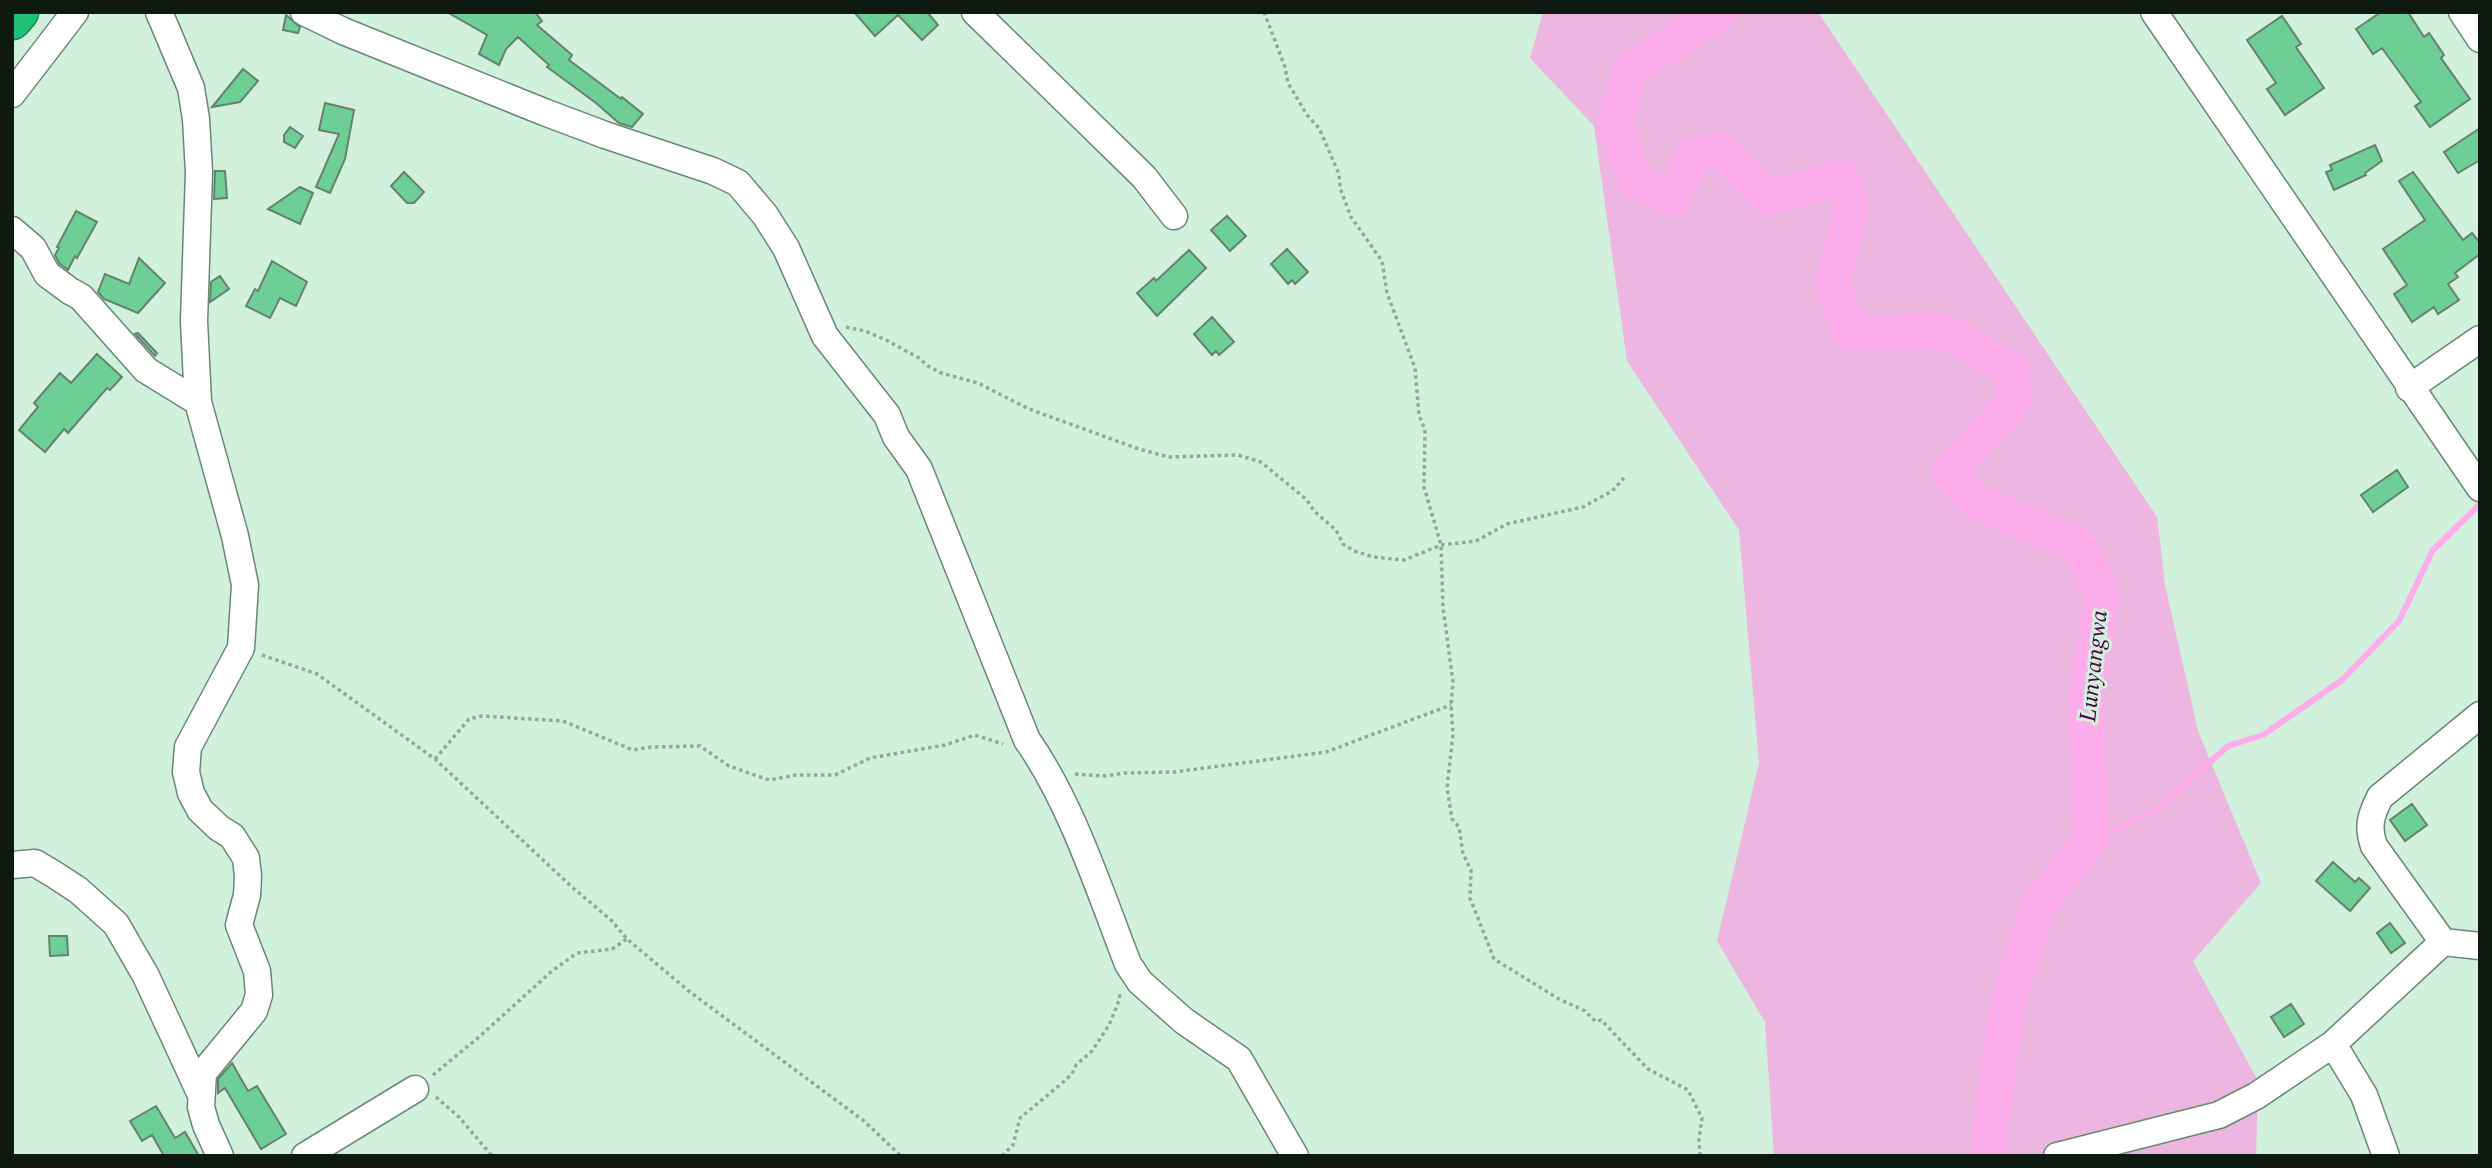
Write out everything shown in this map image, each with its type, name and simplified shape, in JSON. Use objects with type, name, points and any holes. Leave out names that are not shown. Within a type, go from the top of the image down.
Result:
[{"type":"highway","points":[[12,20],[19,12]]},
{"type":"street","points":[[12,94],[75,12]]},
{"type":"street","points":[[159,12],[191,88],[196,119],[199,172],[194,321],[198,402],[235,536],[245,585],[241,648],[188,747],[186,772],[191,793],[200,810],[232,836],[246,859],[247,895],[239,925],[257,971],[259,995],[254,1011],[203,1073],[201,1095],[205,1125],[220,1156]]},
{"type":"street","points":[[304,12],[343,31],[544,112],[713,171],[738,183],[765,215],[786,248],[825,336],[887,415],[895,437],[919,469],[1027,740],[1041,760],[1067,811],[1128,964],[1140,982],[1184,1021],[1239,1059],[1295,1156]]},
{"type":"street","points":[[975,12],[1144,177],[1174,216]]},
{"type":"street","points":[[2154,12],[2480,488]]},
{"type":"street","points":[[2462,12],[2480,39]]},
{"type":"street","points":[[12,230],[33,248],[47,274],[81,297],[146,370],[198,402]]},
{"type":"street","points":[[2409,388],[2480,339]]},
{"type":"street","points":[[2480,715],[2380,797],[2371,815],[2369,832],[2374,846],[2443,942],[2480,946]]},
{"type":"street","points":[[12,864],[35,863],[78,890],[116,924],[146,976],[201,1095]]},
{"type":"street","points":[[2057,1156],[2219,1115],[2256,1096],[2333,1044],[2443,942]]},
{"type":"street","points":[[2333,1044],[2364,1095],[2386,1156]]},
{"type":"street","points":[[305,1156],[415,1089]]},
{"type":"path","points":[[1264,12],[1285,67],[1288,83],[1307,115],[1319,128],[1339,174],[1340,188],[1351,217],[1382,261],[1387,293],[1415,368],[1419,415],[1425,430],[1424,487],[1441,545],[1443,607],[1453,682],[1447,788],[1452,819],[1459,827],[1464,854],[1471,870],[1471,898],[1494,958],[1559,999],[1585,1010],[1596,1023],[1601,1020],[1648,1069],[1688,1090],[1702,1118],[1700,1156]]},
{"type":"path","points":[[817,319],[864,331],[886,340],[942,373],[978,383],[1029,410],[1139,449],[1169,457],[1238,454],[1261,462],[1307,500],[1314,512],[1336,530],[1343,544],[1373,557],[1404,560],[1441,545],[1476,541],[1507,524],[1583,506],[1612,491],[1623,478]]},
{"type":"path","points":[[241,648],[317,674],[435,759],[611,920],[627,939],[690,992],[863,1121],[901,1156]]},
{"type":"path","points":[[435,759],[469,719],[482,716],[563,721],[633,751],[651,747],[700,746],[729,766],[769,780],[796,775],[835,775],[870,758],[946,745],[975,735],[1079,775],[1174,772],[1326,752],[1451,705]]},
{"type":"path","points":[[415,1089],[479,1037],[552,971],[577,953],[612,949],[627,939]]},
{"type":"path","points":[[1002,1156],[1013,1145],[1020,1118],[1067,1079],[1076,1065],[1092,1051],[1112,1016],[1119,998],[1119,975],[1128,964]]},
{"type":"path","points":[[415,1089],[440,1098],[492,1156]]},
{"type":"shaded area","points":[[1543,12],[1818,12],[2157,517],[2165,585],[2198,731],[2261,883],[2193,961],[2258,1081],[2256,1156],[1774,1156],[1765,1022],[1717,941],[1759,763],[1739,530],[1627,361],[1594,126],[1530,58]]},
{"type":"building","points":[[447,12],[535,12],[542,21],[537,25],[572,55],[569,60],[643,114],[632,127],[619,123],[547,67],[549,65],[518,37],[506,49],[499,65],[479,54],[487,35]]},
{"type":"building","points":[[854,12],[927,12],[938,25],[922,40],[898,15],[875,36]]},
{"type":"building","points":[[2381,12],[2408,12],[2424,37],[2429,33],[2444,55],[2441,58],[2470,99],[2430,127],[2415,106],[2421,102],[2382,48],[2373,54],[2356,29]]},
{"type":"building","points":[[286,15],[300,27],[298,33],[283,30]]},
{"type":"building","points":[[2282,16],[2301,44],[2296,47],[2324,88],[2285,115],[2267,89],[2276,83],[2247,40]]},
{"type":"building","points":[[243,69],[258,81],[240,102],[212,107]]},
{"type":"building","points":[[325,103],[354,110],[345,159],[330,193],[316,187],[339,134],[319,130]]},
{"type":"building","points":[[290,127],[303,136],[295,148],[284,142],[284,135]]},
{"type":"building","points":[[2480,128],[2480,160],[2458,173],[2444,152]]},
{"type":"building","points":[[2375,145],[2382,161],[2365,173],[2366,175],[2334,190],[2326,172],[2332,170],[2330,165]]},
{"type":"building","points":[[215,171],[225,171],[227,198],[214,199]]},
{"type":"building","points":[[404,172],[424,192],[414,203],[407,203],[391,186]]},
{"type":"building","points":[[2413,172],[2463,240],[2472,233],[2480,243],[2480,254],[2455,273],[2458,277],[2448,284],[2459,300],[2438,314],[2434,307],[2412,322],[2394,294],[2407,285],[2383,249],[2425,220],[2399,181]]},
{"type":"building","points":[[300,187],[313,193],[300,224],[268,209]]},
{"type":"building","points":[[76,211],[97,222],[68,270],[59,263],[55,255]]},
{"type":"building","points":[[1227,216],[1246,236],[1230,251],[1211,230]]},
{"type":"building","points":[[1287,249],[1308,272],[1295,284],[1292,280],[1288,284],[1271,264]]},
{"type":"building","points":[[1189,250],[1206,268],[1157,316],[1137,293],[1154,278],[1156,281]]},
{"type":"building","points":[[139,258],[165,283],[138,313],[104,299],[98,292],[105,274],[129,284]]},
{"type":"building","points":[[272,261],[307,282],[296,306],[280,298],[270,318],[246,306],[255,289],[258,291]]},
{"type":"building","points":[[220,276],[229,289],[210,302],[211,282]]},
{"type":"building","points":[[1212,317],[1234,342],[1219,355],[1216,351],[1212,355],[1194,334]]},
{"type":"building","points":[[138,333],[157,353],[155,356],[135,334]]},
{"type":"building","points":[[97,354],[122,377],[110,390],[107,388],[68,433],[64,429],[45,452],[19,430],[38,407],[34,403],[60,373],[71,383]]},
{"type":"building","points":[[2397,470],[2408,487],[2373,512],[2361,495]]},
{"type":"building","points":[[2412,804],[2427,825],[2405,841],[2390,820]]},
{"type":"building","points":[[2333,862],[2355,882],[2359,878],[2370,888],[2350,911],[2316,881]]},
{"type":"building","points":[[2390,923],[2405,943],[2391,953],[2377,933]]},
{"type":"building","points":[[49,936],[67,936],[68,955],[50,956]]},
{"type":"building","points":[[2291,1004],[2304,1024],[2284,1037],[2271,1017]]},
{"type":"building","points":[[232,1063],[248,1091],[257,1086],[286,1134],[261,1149],[225,1088],[218,1093],[218,1079]]},
{"type":"building","points":[[156,1106],[175,1138],[185,1132],[199,1156],[164,1156],[152,1135],[142,1141],[130,1121]]},
{"type":"waterway","name":"Lunyangwa","points":[[1719,12],[1630,70],[1614,124],[1636,181],[1673,199],[1692,157],[1719,149],[1767,198],[1842,177],[1852,208],[1832,283],[1850,333],[1943,331],[2011,369],[2015,399],[1948,473],[1974,501],[2079,545],[2102,594],[2086,697],[2091,839],[2037,908],[2007,1006],[1987,1156]]},
{"type":"waterway","points":[[2091,839],[2155,811],[2228,746],[2263,735],[2342,680],[2399,621],[2433,550],[2480,504]]}]
